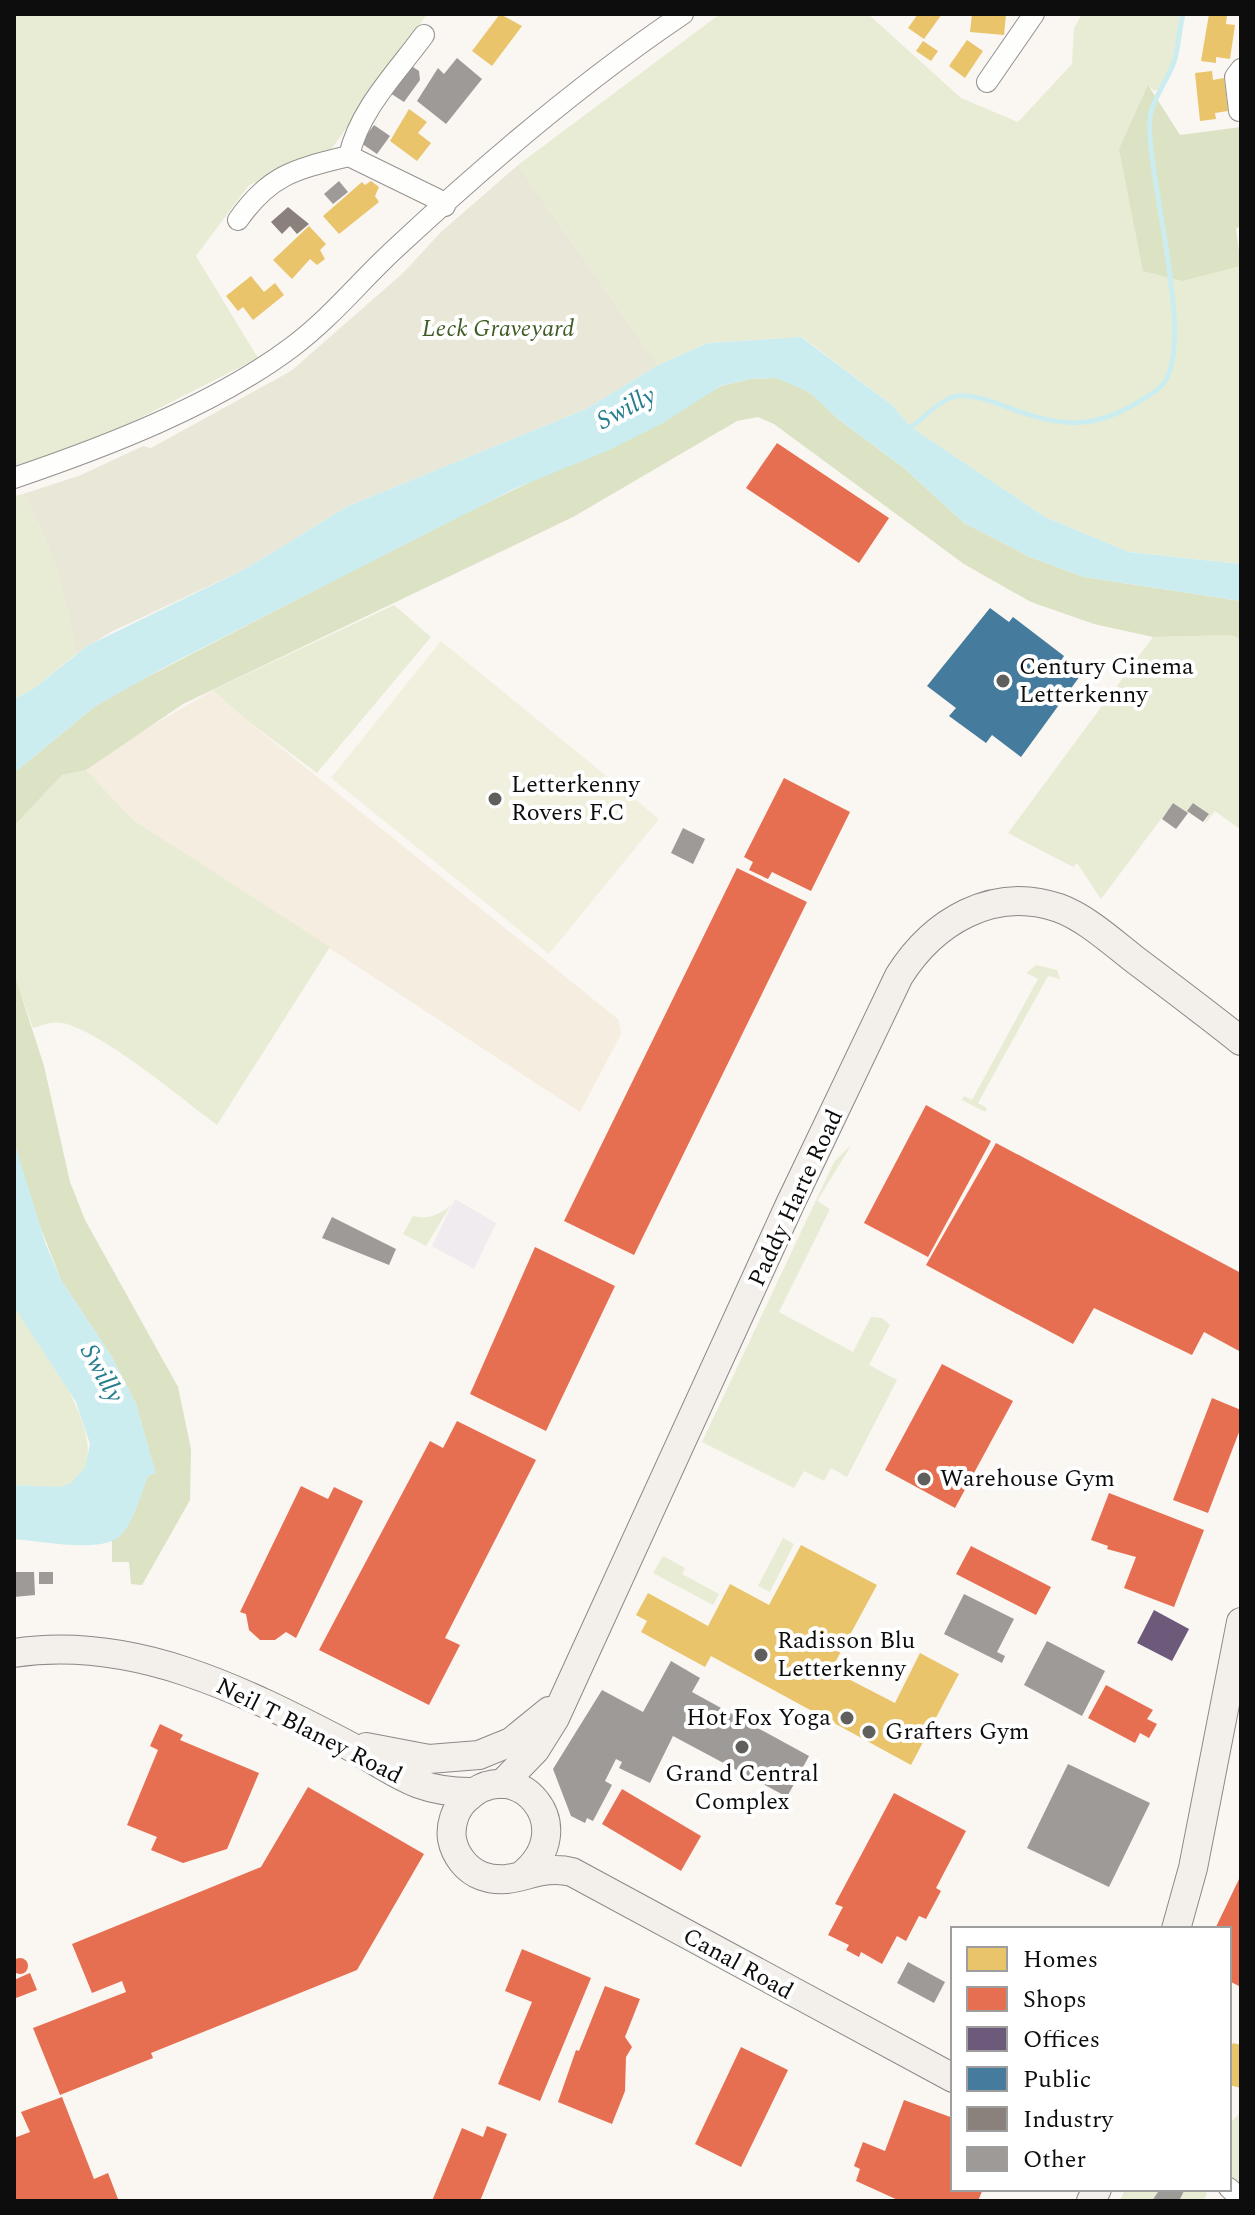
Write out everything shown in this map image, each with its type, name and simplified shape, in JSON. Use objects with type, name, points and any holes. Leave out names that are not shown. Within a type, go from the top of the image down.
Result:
[{"type":"main road","name":"Paddy Harte Road","points":[[502,1784],[535,1750],[559,1705],[701,1403],[790,1204],[899,976],[929,937],[958,917],[996,903],[1030,902],[1059,908],[1104,936],[1241,1041]]},
{"type":"main road","points":[[1177,1927],[1193,1868],[1241,1622]]},
{"type":"main road","name":"Neil T Blaney Road","points":[[14,1653],[85,1651],[143,1659],[240,1690],[348,1745],[415,1785],[473,1792]]},
{"type":"main road","points":[[348,1745],[429,1759],[479,1755],[511,1742],[559,1705]]},
{"type":"main road","points":[[502,1784],[533,1797],[546,1819],[545,1848],[539,1860],[521,1876],[507,1880],[479,1875],[456,1851],[452,1828],[455,1815],[473,1792],[502,1784]]},
{"type":"main road","name":"Neil T Blaney Road","points":[[415,1785],[456,1851]]},
{"type":"main road","name":"Canal Road","points":[[521,1876],[544,1868],[572,1872],[588,1879],[726,1958],[951,2077]]},
{"type":"street","points":[[14,478],[164,421],[291,348],[345,304],[396,248],[657,22],[683,14]]},
{"type":"street","points":[[987,82],[1034,14]]},
{"type":"street","points":[[349,156],[354,134],[365,115],[424,35]]},
{"type":"street","points":[[1239,111],[1235,77],[1241,69]]},
{"type":"street","points":[[238,220],[256,194],[275,179],[349,156],[437,199],[445,206]]},
{"type":"shaded area","points":[[213,690],[619,1020],[621,1034],[580,1112],[133,820],[86,770],[121,744]]},
{"type":"shaded area","points":[[455,1199],[496,1223],[474,1269],[432,1246]]},
{"type":"green space","points":[[14,14],[427,14],[330,151],[249,185],[196,256],[258,358],[130,423],[14,469]]},
{"type":"green space","points":[[720,14],[868,14],[961,98],[1018,122],[1072,64],[1074,28],[1082,14],[1183,14],[1175,58],[1164,87],[1154,91],[1149,86],[1183,281],[1241,266],[1241,564],[1129,552],[1045,517],[911,427],[892,405],[802,337],[708,343],[658,365],[518,165]]},
{"type":"green space","points":[[1148,85],[1180,135],[1241,127],[1241,225],[1236,229],[1241,266],[1183,281],[1143,271],[1119,149]]},
{"type":"green space","name":"Leck Graveyard","points":[[518,165],[658,365],[586,409],[348,506],[245,569],[111,632],[76,654],[57,571],[23,494],[81,475],[143,446],[151,448],[291,371],[403,273],[441,232]]},
{"type":"green space","points":[[776,378],[801,387],[817,398],[838,419],[904,468],[964,523],[1030,557],[1084,577],[1241,601],[1241,639],[1230,635],[1153,637],[1094,624],[1031,602],[964,564],[774,424],[758,417],[737,421],[573,517],[183,704],[86,770],[62,775],[14,826],[14,773],[94,707],[443,524],[680,410],[721,386],[750,379]]},
{"type":"green space","points":[[23,494],[57,571],[76,654],[33,689],[14,699],[14,496]]},
{"type":"green space","points":[[394,605],[431,637],[317,773],[244,718],[213,690]]},
{"type":"green space","points":[[1230,635],[1241,639],[1241,830],[1215,811],[1204,825],[1209,814],[1194,803],[1188,813],[1173,803],[1101,899],[1077,863],[1073,867],[1008,833],[1153,637]]},
{"type":"green space","name":"Letterkenny Rovers F.C","points":[[441,641],[659,819],[549,954],[331,778]]},
{"type":"green space","points":[[86,770],[133,820],[330,947],[217,1125],[99,1039],[63,1023],[33,1028],[14,974],[14,826],[62,775]]},
{"type":"green space","points":[[1036,965],[1057,970],[1060,979],[1048,976],[978,1103],[987,1108],[985,1112],[962,1100],[964,1096],[972,1100],[1038,979],[1026,973]]},
{"type":"green space","points":[[14,973],[44,1066],[70,1182],[85,1220],[178,1387],[191,1449],[190,1500],[142,1585],[131,1584],[129,1562],[112,1562],[112,1540],[128,1525],[148,1476],[155,1472],[136,1404],[112,1357],[61,1280],[32,1205],[14,1141]]},
{"type":"green space","points":[[852,1144],[817,1201],[830,1209],[779,1312],[853,1352],[871,1317],[882,1318],[890,1325],[869,1365],[897,1380],[847,1477],[831,1468],[824,1481],[804,1471],[794,1488],[702,1442],[834,1162]]},
{"type":"green space","points":[[451,1205],[426,1246],[403,1234],[413,1216],[433,1216]]},
{"type":"green space","points":[[14,1307],[56,1369],[83,1423],[88,1448],[84,1469],[63,1486],[14,1485]]},
{"type":"green space","points":[[783,1538],[794,1544],[770,1592],[758,1586]]},
{"type":"green space","points":[[663,1556],[685,1568],[682,1574],[719,1594],[713,1605],[653,1573]]},
{"type":"green space","points":[[1241,2112],[1241,2190],[1231,2180],[1231,2122]]},
{"type":"green space","points":[[1124,2191],[1205,2191],[1207,2194],[1203,2201],[1120,2201]]},
{"type":"water","name":"Swilly","points":[[801,337],[892,405],[911,427],[1045,517],[1129,552],[1241,564],[1241,601],[1084,577],[1030,557],[964,523],[904,468],[838,419],[809,392],[776,378],[750,379],[721,386],[663,423],[607,451],[514,489],[165,667],[94,707],[14,773],[14,699],[33,689],[87,646],[245,569],[348,506],[586,409],[658,365],[708,343]]},
{"type":"water","name":"Swilly","points":[[14,1141],[46,1245],[61,1280],[112,1357],[136,1404],[156,1473],[148,1476],[136,1510],[122,1534],[106,1543],[81,1545],[14,1539],[14,1485],[59,1487],[71,1483],[85,1467],[90,1444],[76,1402],[14,1307]]},
{"type":"building: Homes","points":[[500,14],[522,26],[492,66],[472,51]]},
{"type":"building: Homes","points":[[918,14],[942,14],[924,39],[908,28]]},
{"type":"building: Homes","points":[[972,14],[1006,15],[1004,35],[970,32]]},
{"type":"building: Homes","points":[[1209,14],[1227,15],[1226,24],[1235,25],[1230,59],[1216,57],[1216,63],[1201,61]]},
{"type":"building: Homes","points":[[967,40],[983,51],[965,78],[949,66]]},
{"type":"building: Homes","points":[[923,41],[938,51],[931,61],[916,51]]},
{"type":"building: Homes","points":[[1212,71],[1213,80],[1224,78],[1228,111],[1215,113],[1216,119],[1200,121],[1195,73]]},
{"type":"building: Homes","points":[[409,109],[427,122],[418,133],[431,143],[417,161],[390,141]]},
{"type":"building: Homes","points":[[371,181],[379,187],[375,196],[379,202],[339,234],[323,216],[362,182],[365,185]]},
{"type":"building: Homes","points":[[309,226],[326,244],[320,250],[325,259],[317,265],[310,259],[292,279],[273,260]]},
{"type":"building: Homes","points":[[251,276],[264,292],[275,283],[284,295],[253,320],[243,307],[238,311],[226,296]]},
{"type":"building: Homes","name":"Radisson Blu Letterkenny","points":[[801,1545],[877,1585],[831,1670],[895,1703],[920,1653],[959,1674],[911,1765],[711,1656],[705,1667],[641,1632],[647,1621],[636,1615],[648,1593],[708,1626],[730,1584],[769,1605]]},
{"type":"building: Homes","points":[[1233,2043],[1241,2045],[1241,2088],[1231,2086]]},
{"type":"building: Shops","points":[[777,443],[889,518],[859,563],[746,488]]},
{"type":"building: Shops","points":[[784,778],[850,812],[811,891],[772,872],[768,879],[749,870],[753,862],[744,857]]},
{"type":"building: Shops","points":[[737,868],[807,902],[634,1255],[564,1221]]},
{"type":"building: Shops","points":[[926,1105],[991,1141],[928,1257],[864,1223]]},
{"type":"building: Shops","points":[[996,1143],[1241,1273],[1241,1352],[1204,1332],[1192,1355],[1094,1308],[1073,1344],[926,1265]]},
{"type":"building: Shops","points":[[535,1247],[615,1286],[546,1431],[470,1394]]},
{"type":"building: Shops","points":[[942,1364],[1013,1401],[955,1508],[885,1470]]},
{"type":"building: Shops","points":[[1212,1398],[1241,1410],[1241,1427],[1208,1513],[1173,1500]]},
{"type":"building: Shops","points":[[457,1421],[536,1460],[445,1638],[460,1645],[429,1705],[319,1650],[430,1441],[443,1448]]},
{"type":"building: Shops","points":[[301,1486],[328,1499],[334,1487],[363,1501],[296,1638],[286,1632],[275,1640],[260,1640],[249,1630],[246,1614],[240,1612]]},
{"type":"building: Shops","points":[[1109,1493],[1204,1530],[1174,1607],[1124,1588],[1136,1557],[1107,1549],[1108,1546],[1091,1540]]},
{"type":"building: Shops","points":[[971,1546],[1051,1587],[1036,1615],[956,1574]]},
{"type":"building: Shops","points":[[1106,1685],[1153,1710],[1147,1719],[1157,1724],[1149,1738],[1140,1733],[1135,1743],[1088,1718]]},
{"type":"building: Shops","points":[[160,1724],[183,1735],[180,1740],[259,1773],[227,1849],[183,1863],[151,1850],[157,1837],[127,1825],[158,1750],[150,1746]]},
{"type":"building: Shops","points":[[308,1787],[424,1854],[357,1970],[151,2053],[153,2058],[60,2095],[33,2028],[126,1992],[122,1981],[92,1993],[72,1944],[261,1867]]},
{"type":"building: Shops","points":[[622,1789],[701,1836],[681,1871],[602,1824]]},
{"type":"building: Shops","points":[[894,1793],[966,1831],[936,1888],[941,1891],[926,1919],[919,1916],[906,1941],[897,1936],[882,1964],[861,1952],[859,1957],[846,1950],[849,1945],[828,1935],[843,1907],[835,1904]]},
{"type":"building: Shops","points":[[1241,1875],[1241,1987],[1231,1982],[1231,1927],[1216,1927]]},
{"type":"building: Shops","points":[[522,1949],[591,1978],[540,2101],[498,2084],[532,2002],[505,1991]]},
{"type":"building: Shops","points":[[20,1958],[28,1966],[20,1974],[12,1966]]},
{"type":"building: Shops","points":[[30,1973],[37,1990],[16,1998],[14,1980]]},
{"type":"building: Shops","points":[[605,1986],[640,1999],[625,2037],[632,2047],[626,2057],[625,2091],[612,2124],[558,2102],[576,2050],[579,2051]]},
{"type":"building: Shops","points":[[741,2047],[788,2070],[741,2167],[695,2144]]},
{"type":"building: Shops","points":[[62,2097],[94,2179],[108,2173],[118,2199],[14,2201],[14,2138],[30,2132],[21,2112]]},
{"type":"building: Shops","points":[[904,2100],[951,2117],[951,2191],[982,2191],[978,2201],[900,2201],[856,2181],[860,2169],[854,2166],[863,2142],[885,2151]]},
{"type":"building: Shops","points":[[487,2126],[507,2134],[480,2201],[432,2201],[462,2128],[483,2137]]},
{"type":"building: Offices","points":[[1154,1610],[1189,1629],[1172,1661],[1137,1643]]},
{"type":"building: Public","name":"Century Cinema Letterkenny","points":[[990,608],[1009,622],[1013,617],[1064,656],[1061,661],[1080,676],[1021,757],[992,735],[986,743],[949,716],[956,708],[927,686]]},
{"type":"building: Industry","points":[[288,207],[309,224],[297,234],[290,226],[282,234],[271,222]]},
{"type":"building: Other","points":[[457,58],[482,79],[446,124],[417,101],[438,68],[444,74]]},
{"type":"building: Other","points":[[410,65],[419,71],[420,80],[404,102],[390,93]]},
{"type":"building: Other","points":[[374,125],[390,136],[377,154],[361,143]]},
{"type":"building: Other","points":[[339,181],[348,192],[333,204],[324,194]]},
{"type":"building: Other","points":[[1173,803],[1188,813],[1176,829],[1162,819]]},
{"type":"building: Other","points":[[1193,803],[1209,814],[1203,822],[1187,811]]},
{"type":"building: Other","points":[[683,828],[705,839],[693,864],[671,853]]},
{"type":"building: Other","points":[[332,1217],[396,1249],[389,1265],[322,1238]]},
{"type":"building: Other","points":[[14,1572],[34,1572],[35,1595],[14,1597]]},
{"type":"building: Other","points":[[39,1572],[53,1572],[53,1584],[39,1584]]},
{"type":"building: Other","points":[[964,1594],[1014,1619],[997,1652],[1005,1656],[1002,1663],[944,1634]]},
{"type":"building: Other","points":[[1047,1641],[1105,1671],[1082,1716],[1024,1685]]},
{"type":"building: Other","name":"Grand Central Complex","points":[[671,1661],[700,1678],[692,1692],[809,1756],[787,1797],[673,1736],[650,1783],[619,1768],[622,1762],[616,1759],[605,1781],[612,1785],[593,1821],[587,1818],[585,1823],[571,1816],[553,1769],[602,1690],[643,1712]]},
{"type":"building: Other","points":[[1068,1764],[1150,1803],[1109,1887],[1027,1848]]},
{"type":"building: Other","points":[[908,1962],[945,1982],[934,2003],[897,1983]]},
{"type":"building: Other","points":[[1159,2191],[1184,2191],[1179,2201],[1152,2201]]},
{"type":"waterway","points":[[908,429],[941,403],[958,396],[982,399],[1043,419],[1081,422],[1117,413],[1158,389],[1170,370],[1174,341],[1173,303],[1150,143],[1150,117],[1174,62],[1183,14]]},
{"type":"place","name":"Century Cinema Letterkenny","points":[[1003,681]]},
{"type":"place","name":"Letterkenny Rovers F.C","points":[[495,799]]},
{"type":"place","name":"Warehouse Gym","points":[[924,1479]]},
{"type":"place","name":"Radisson Blu Letterkenny","points":[[761,1655]]},
{"type":"place","name":"Hot Fox Yoga","points":[[847,1718]]},
{"type":"place","name":"Grafters Gym","points":[[869,1732]]},
{"type":"place","name":"Grand Central Complex","points":[[742,1747]]}]
